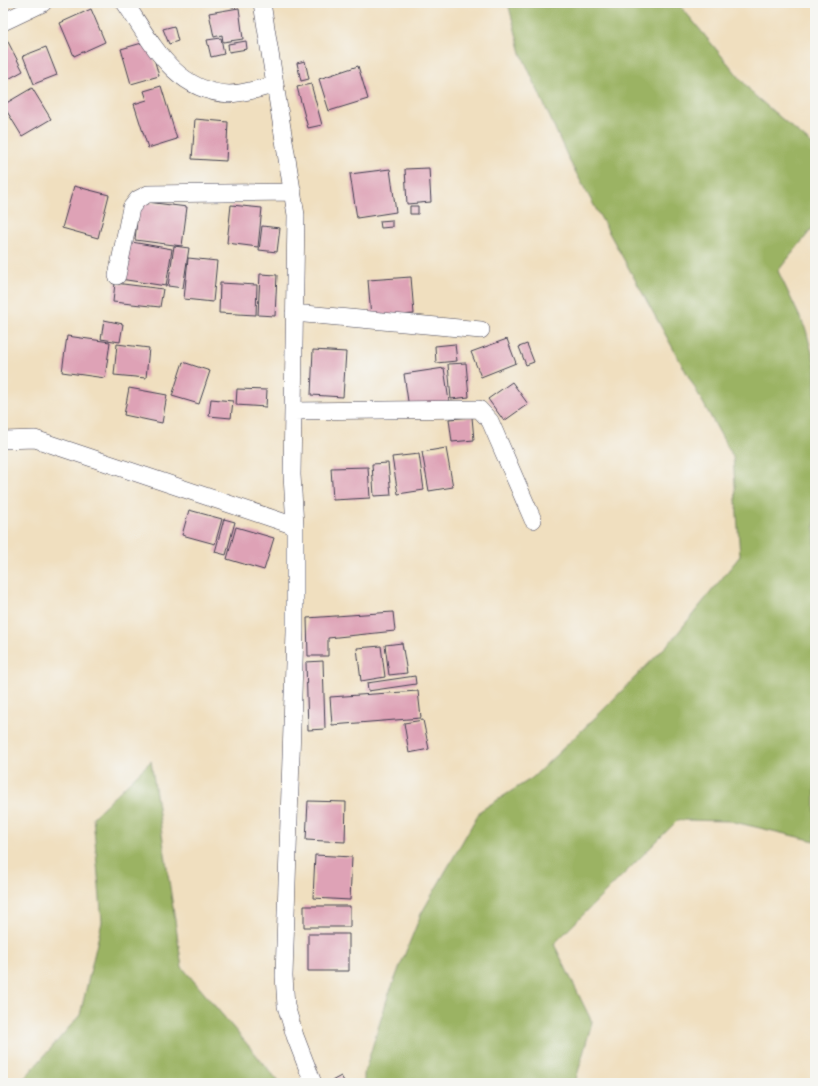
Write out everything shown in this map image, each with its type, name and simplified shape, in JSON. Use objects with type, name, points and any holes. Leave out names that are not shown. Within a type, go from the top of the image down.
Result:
[{"type":"street","points":[[3,22],[43,3]]},
{"type":"street","points":[[125,3],[165,63],[182,79],[205,89],[230,94],[275,85]]},
{"type":"street","points":[[262,3],[296,215],[292,475],[295,526],[294,707],[284,976],[286,1006],[312,1083]]},
{"type":"street","points":[[117,276],[131,208],[138,199],[148,194],[293,192]]},
{"type":"street","points":[[294,313],[481,330]]},
{"type":"street","points":[[293,411],[480,409],[490,421],[534,520]]},
{"type":"street","points":[[3,440],[35,439],[295,526]]},
{"type":"green space","points":[[508,3],[678,3],[754,95],[815,147],[815,225],[778,271],[806,330],[815,364],[815,841],[730,821],[678,820],[554,944],[592,1022],[575,1083],[364,1083],[364,1074],[388,996],[421,914],[480,811],[532,778],[601,712],[672,640],[740,556],[733,457],[570,162],[521,53]]},
{"type":"green space","points":[[151,761],[182,967],[280,1083],[9,1083],[22,1081],[80,1015],[102,922],[93,817]]},
{"type":"building","points":[[239,8],[243,39],[223,42],[222,35],[214,37],[209,13]]},
{"type":"building","points":[[91,9],[105,42],[74,56],[60,23]]},
{"type":"building","points":[[174,26],[178,41],[169,44],[163,29]]},
{"type":"building","points":[[221,38],[224,54],[211,57],[207,40]]},
{"type":"building","points":[[7,40],[23,71],[3,82],[3,42]]},
{"type":"building","points":[[149,41],[159,76],[131,84],[121,49]]},
{"type":"building","points":[[246,41],[247,49],[229,52],[228,44]]},
{"type":"building","points":[[46,47],[57,75],[34,84],[23,56]]},
{"type":"building","points":[[305,61],[309,79],[301,81],[297,63]]},
{"type":"building","points":[[358,66],[368,99],[329,111],[319,79]]},
{"type":"building","points":[[311,84],[322,125],[308,128],[297,87]]},
{"type":"building","points":[[161,86],[177,139],[148,148],[134,104],[147,100],[144,91]]},
{"type":"building","points":[[32,88],[51,119],[22,136],[3,105]]},
{"type":"building","points":[[195,119],[228,122],[226,161],[192,159]]},
{"type":"building","points":[[429,168],[431,202],[407,204],[405,169]]},
{"type":"building","points":[[390,169],[396,212],[357,218],[350,174]]},
{"type":"building","points":[[74,186],[109,195],[98,238],[62,228]]},
{"type":"building","points":[[139,201],[187,207],[182,246],[135,240]]},
{"type":"building","points":[[231,205],[262,208],[258,247],[227,243]]},
{"type":"building","points":[[410,206],[418,206],[418,214],[410,214]]},
{"type":"building","points":[[392,220],[392,227],[381,228],[380,221]]},
{"type":"building","points":[[262,226],[280,228],[277,252],[259,250]]},
{"type":"building","points":[[126,241],[172,249],[166,286],[120,279]]},
{"type":"building","points":[[174,246],[189,248],[183,288],[168,286]]},
{"type":"building","points":[[188,258],[217,261],[213,302],[184,299]]},
{"type":"building","points":[[260,274],[277,275],[275,316],[258,315]]},
{"type":"building","points":[[411,277],[414,314],[371,317],[368,280]]},
{"type":"building","points":[[115,283],[163,289],[160,307],[113,302]]},
{"type":"building","points":[[220,283],[257,285],[256,315],[219,313]]},
{"type":"building","points":[[104,320],[123,324],[120,342],[101,339]]},
{"type":"building","points":[[67,336],[110,342],[105,378],[62,372]]},
{"type":"building","points":[[507,339],[516,363],[481,377],[471,352]]},
{"type":"building","points":[[117,344],[149,348],[146,378],[114,375]]},
{"type":"building","points":[[455,344],[457,361],[436,363],[435,346]]},
{"type":"building","points":[[527,344],[534,362],[526,365],[519,347]]},
{"type":"building","points":[[313,350],[346,352],[343,397],[311,395]]},
{"type":"building","points":[[183,362],[210,371],[199,404],[172,396]]},
{"type":"building","points":[[466,363],[469,397],[451,399],[448,364]]},
{"type":"building","points":[[444,368],[449,401],[409,408],[404,374]]},
{"type":"building","points":[[512,382],[528,404],[504,421],[488,399]]},
{"type":"building","points":[[129,388],[167,395],[162,423],[124,415]]},
{"type":"building","points":[[237,389],[267,390],[266,407],[236,405]]},
{"type":"building","points":[[211,399],[233,401],[231,418],[209,416]]},
{"type":"building","points":[[472,417],[474,440],[452,442],[449,419]]},
{"type":"building","points":[[446,448],[453,487],[429,491],[422,452]]},
{"type":"building","points":[[419,454],[424,490],[398,494],[392,457]]},
{"type":"building","points":[[388,463],[391,495],[374,496],[372,464]]},
{"type":"building","points":[[368,467],[370,498],[333,500],[331,468]]},
{"type":"building","points":[[189,510],[222,519],[215,544],[182,535]]},
{"type":"building","points":[[224,519],[235,522],[226,555],[215,552]]},
{"type":"building","points":[[236,527],[274,538],[264,570],[227,559]]},
{"type":"building","points":[[393,612],[395,631],[328,638],[328,656],[308,656],[307,618]]},
{"type":"building","points":[[402,643],[407,673],[389,675],[385,645]]},
{"type":"building","points":[[381,646],[385,677],[361,681],[357,648]]},
{"type":"building","points":[[323,661],[325,729],[308,730],[306,662]]},
{"type":"building","points":[[415,676],[416,684],[368,691],[367,683]]},
{"type":"building","points":[[418,691],[421,718],[332,725],[330,697]]},
{"type":"building","points":[[423,720],[429,749],[409,753],[404,723]]},
{"type":"building","points":[[308,801],[346,802],[345,842],[306,840]]},
{"type":"building","points":[[315,855],[352,857],[350,900],[313,898]]},
{"type":"building","points":[[304,906],[350,906],[350,927],[304,927]]},
{"type":"building","points":[[308,934],[349,934],[349,971],[308,971]]},
{"type":"building","points":[[341,1076],[345,1083],[328,1083]]}]
